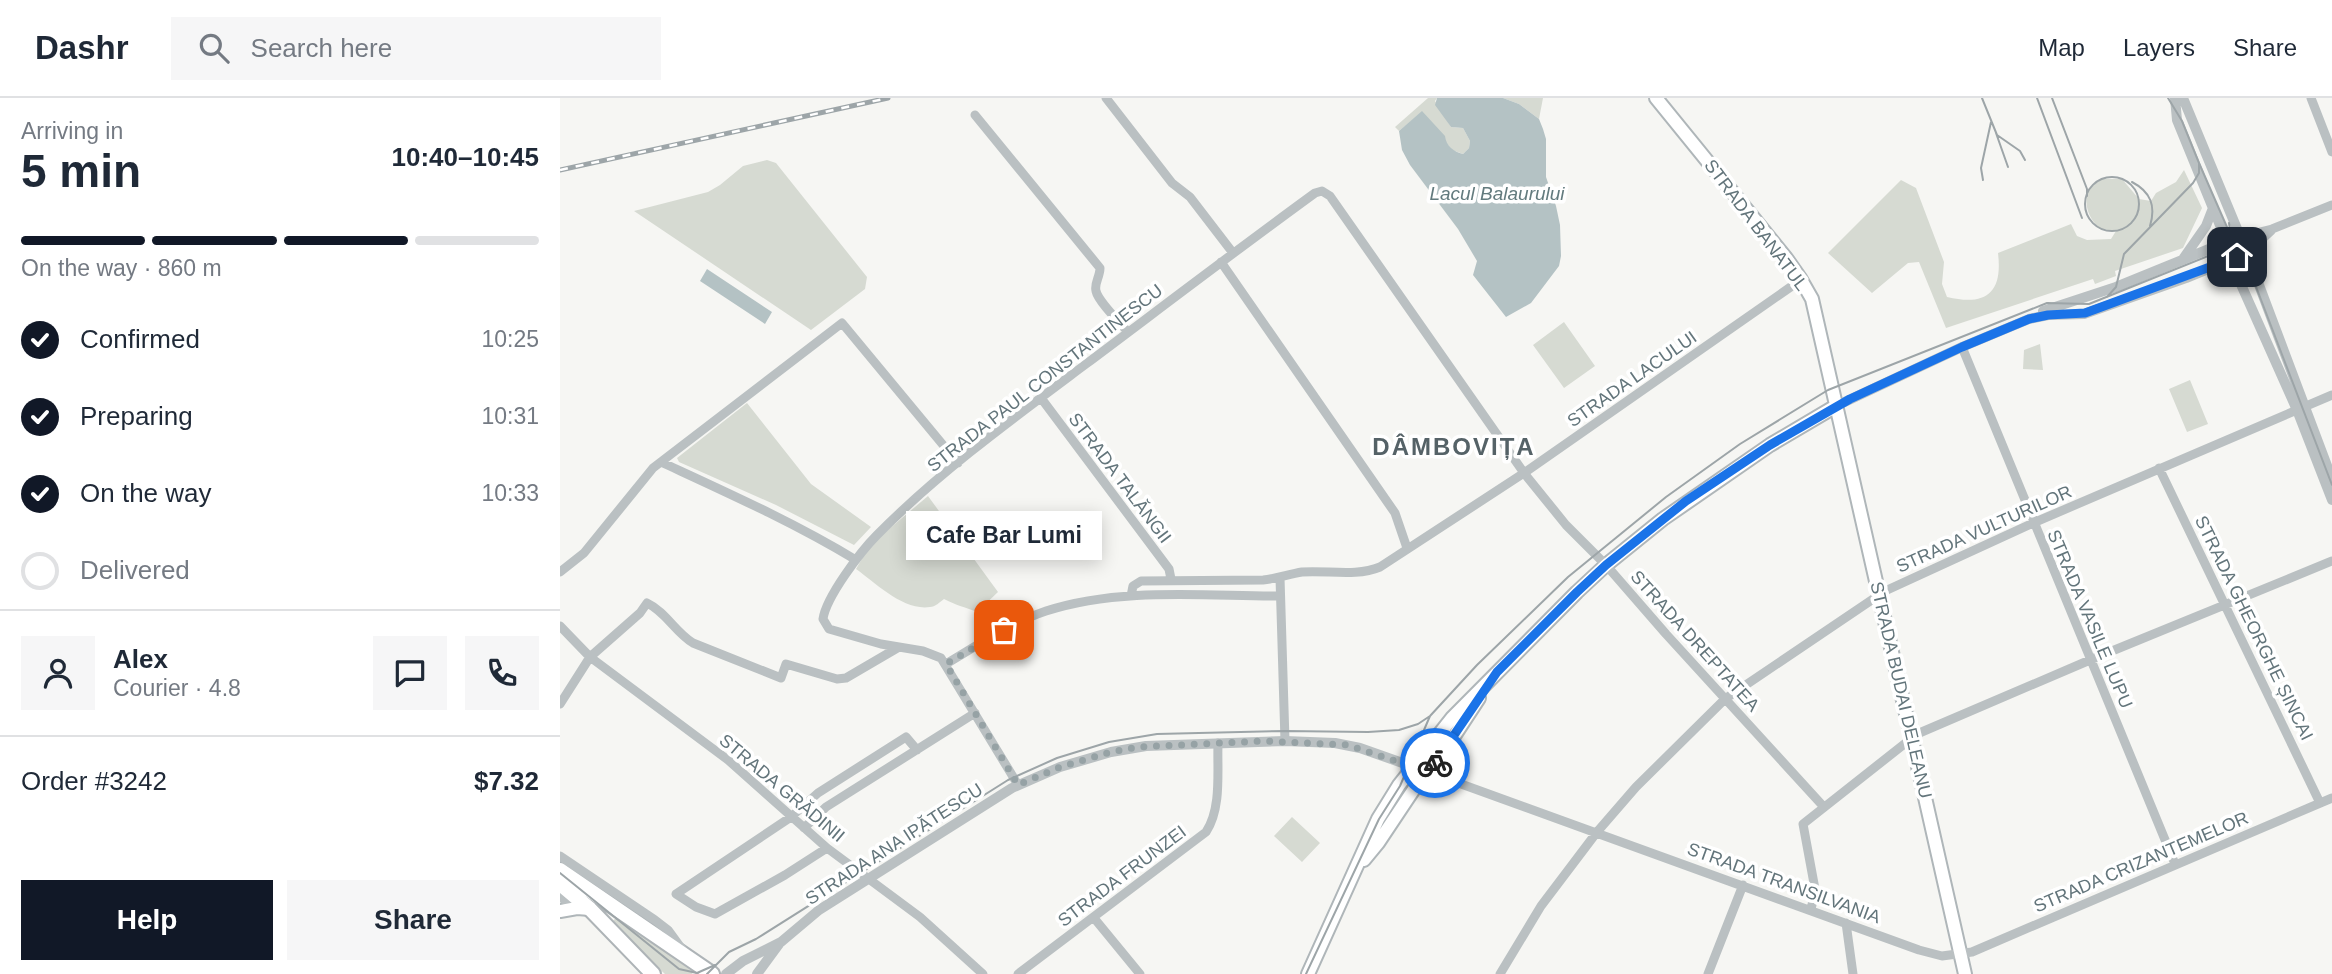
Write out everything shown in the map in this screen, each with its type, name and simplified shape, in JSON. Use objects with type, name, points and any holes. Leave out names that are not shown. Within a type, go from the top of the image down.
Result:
[{"type":"main road","name":"STRADA BANATUL","points":[[1656,98],[1800,278],[1817,315],[1836,406]]},
{"type":"main road","points":[[1308,974],[1378,818],[1399,785],[1452,718],[1606,565],[1686,501],[1770,445],[1836,406]]},
{"type":"main road","name":"STRADA BUDAI DELEANU","points":[[1836,406],[1965,974]]},
{"type":"main road","points":[[1357,869],[1441,756],[1497,672]]},
{"type":"main road","points":[[560,870],[712,974]]},
{"type":"main road","points":[[560,884],[653,974]]},
{"type":"main road","points":[[560,911],[583,909]]},
{"type":"street","points":[[1106,98],[1172,183],[1190,197],[1233,253]]},
{"type":"street","points":[[2175,98],[2177,120],[2231,259],[2332,479]]},
{"type":"street","points":[[2183,98],[2247,253],[2332,500]]},
{"type":"street","points":[[2311,98],[2332,152]]},
{"type":"street","points":[[975,115],[1100,268],[1095,285],[1096,293],[1128,332]]},
{"type":"street","name":"STRADA PAUL CONSTANTINESCU","points":[[899,647],[834,631],[824,623],[826,608],[856,559],[879,533],[958,463],[1044,395],[1233,253],[1315,193],[1322,191]]},
{"type":"street","name":"STRADA DREPTATEA","points":[[1322,191],[1329,196],[1524,473],[1566,525],[1606,565],[1823,806]]},
{"type":"street","points":[[2029,319],[2041,311],[2116,286],[2332,205]]},
{"type":"street","points":[[2182,260],[2200,237],[2213,208]]},
{"type":"street","points":[[1836,406],[2029,319],[2085,313],[2247,253],[2272,229]]},
{"type":"street","points":[[1221,262],[1395,513],[1407,548]]},
{"type":"street","name":"STRADA LACULUI","points":[[1131,596],[1136,582],[1280,578],[1300,572],[1369,570],[1385,564],[1524,473],[1719,338],[1800,278]]},
{"type":"street","points":[[560,572],[584,553],[653,468],[842,323],[958,463]]},
{"type":"street","name":"STRADA VASILE LUPU","points":[[1962,347],[2175,864]]},
{"type":"street","name":"STRADA TALĂNGII","points":[[1044,395],[1169,569],[1171,579]]},
{"type":"street","name":"STRADA VULTURILOR","points":[[1500,974],[1541,906],[1597,832],[1636,787],[1725,699],[1880,594],[2033,523],[2332,395]]},
{"type":"street","points":[[662,462],[753,503],[856,559]]},
{"type":"street","name":"STRADA GHEORGHE ȘINCAI","points":[[2158,468],[2320,803]]},
{"type":"street","points":[[1811,910],[1815,889],[1803,824],[1912,737],[2090,660],[2332,561]]},
{"type":"street","points":[[560,566],[571,563]]},
{"type":"street","points":[[1280,578],[1285,741]]},
{"type":"street","name":"STRADA LACULUI","points":[[946,664],[1017,623],[1044,612],[1085,602],[1131,596],[1280,596]]},
{"type":"street","points":[[560,704],[590,657],[640,613],[647,603],[659,608],[682,635],[693,643],[781,678],[786,664],[838,679],[846,678],[899,647],[935,654],[946,664],[1018,785]]},
{"type":"street","name":"STRADA GRĂDINII","points":[[560,626],[590,657],[728,760],[827,848],[920,917],[983,974]]},
{"type":"street","points":[[804,828],[826,807],[975,713]]},
{"type":"street","points":[[827,848],[715,914],[696,907],[677,894],[791,817],[818,793],[906,737],[917,750]]},
{"type":"street","name":"STRADA ANA IPĂTESCU","points":[[757,974],[781,942],[819,910],[1018,785],[1060,767],[1111,752],[1146,746],[1285,741],[1348,745],[1597,832]]},
{"type":"street","name":"STRADA FRUNZEI","points":[[1018,974],[1206,832],[1212,823],[1215,806],[1219,743]]},
{"type":"street","name":"STRADA CRIZANTEMELOR","points":[[1961,955],[2332,798]]},
{"type":"street","name":"STRADA TRANSILVANIA","points":[[1597,832],[1934,954],[1961,955]]},
{"type":"street","points":[[560,856],[662,925],[689,959]]},
{"type":"street","points":[[1708,974],[1743,885]]},
{"type":"street","points":[[560,897],[583,909]]},
{"type":"street","points":[[1094,918],[1140,974]]},
{"type":"street","points":[[1846,923],[1853,974]]},
{"type":"street","name":"STRADA ANA IPĂTESCU","points":[[726,974],[743,961],[781,942]]},
{"type":"shaded area","points":[[1428,98],[1437,98],[1435,101],[1451,127],[1463,128],[1470,141],[1469,148],[1463,154],[1452,150],[1422,112],[1399,131],[1395,127]]},
{"type":"shaded area","points":[[1503,98],[1543,98],[1539,119],[1519,104]]},
{"type":"shaded area","points":[[767,160],[776,163],[867,277],[865,289],[811,330],[634,211],[708,192],[743,166]]},
{"type":"shaded area","points":[[2184,170],[2202,208],[2183,248],[2115,271],[2116,276],[2095,284],[2093,279],[1946,328],[1919,262],[1908,263],[1872,293],[1828,253],[1901,180],[1916,188],[1944,262],[1942,284],[1947,297],[1972,300],[1981,298],[1989,294],[1994,287],[1999,267],[1998,253],[2071,224],[2077,236],[2087,240],[2111,239],[2116,231],[2100,229],[2090,216],[2086,202],[2087,190],[2102,179],[2122,179],[2139,199],[2151,201],[2156,193],[2176,182]]},
{"type":"shaded area","points":[[1564,322],[1595,366],[1564,388],[1533,345]]},
{"type":"shaded area","points":[[2040,344],[2043,370],[2023,369],[2024,350]]},
{"type":"shaded area","points":[[2190,380],[2208,424],[2187,432],[2169,389]]},
{"type":"shaded area","points":[[747,403],[811,484],[871,527],[854,545],[776,505],[679,462],[677,458]]},
{"type":"shaded area","points":[[928,496],[998,592],[977,612],[944,599],[932,607],[910,605],[890,595],[856,569],[870,545]]},
{"type":"shaded area","points":[[1292,817],[1320,843],[1302,862],[1274,836]]},
{"type":"shaded area","points":[[617,916],[693,972],[692,974],[665,974],[611,924]]},
{"type":"water","name":"Lacul Balaurului","points":[[1437,98],[1503,98],[1519,104],[1539,119],[1543,129],[1546,139],[1546,177],[1560,225],[1561,256],[1559,266],[1531,303],[1506,317],[1473,275],[1477,261],[1458,229],[1410,165],[1402,150],[1399,131],[1422,111],[1454,150],[1463,154],[1469,148],[1470,141],[1463,128],[1451,127],[1435,105]]},
{"type":"water","points":[[707,269],[772,312],[765,324],[700,281]]},
{"type":"tram line","points":[[1982,98],[1997,135],[2020,151],[2025,160]]},
{"type":"tram line","points":[[2037,98],[2082,218]]},
{"type":"tram line","points":[[2052,98],[2087,189],[2087,196]]},
{"type":"tram line","points":[[2107,297],[2116,287],[2124,254],[2193,183],[2199,173],[2199,163],[2182,121],[2168,98]]},
{"type":"tram line","points":[[1983,180],[1981,168],[1991,122]]},
{"type":"tram line","points":[[1996,133],[2008,167]]},
{"type":"tram line","points":[[2199,163],[2230,234]]},
{"type":"tram line","points":[[2112,177],[2131,185],[2139,204],[2131,223],[2112,231],[2093,223],[2085,204],[2093,185],[2112,177]]},
{"type":"tram line","points":[[2132,182],[2148,195],[2152,206],[2150,226]]},
{"type":"tram line","points":[[2218,257],[2226,250],[2229,242],[2229,223]]},
{"type":"tram line","points":[[707,974],[729,952],[756,939],[1008,780],[1057,758],[1109,742],[1157,734],[1368,732],[1399,730],[1418,724],[1430,716],[1477,665],[1568,577],[1666,497],[1740,444],[1828,390],[2047,303],[2089,304],[2213,254],[2225,253],[2238,259],[2250,271],[2332,485]]},
{"type":"tram line","points":[[1306,974],[1379,819],[1400,786],[1430,716]]},
{"type":"tram line","points":[[560,873],[679,969],[697,973],[715,965]]},
{"type":"railway","points":[[560,170],[888,98]]},
{"type":"way so far","points":[[1004,630],[946,664],[1018,785],[1060,767],[1111,752],[1146,746],[1285,741],[1335,743],[1360,748],[1428,772],[1435,763]]},
{"type":"place","name":"Cafe Bar Lumi","points":[[1004,630]]},
{"type":"district","name":"DÂMBOVIȚA","points":[[1454,446]]},
{"type":"route","points":[[1435,763],[1497,672],[1577,592],[1606,565],[1686,501],[1770,445],[1850,399],[2029,319],[2085,313],[2237,257]]}]
